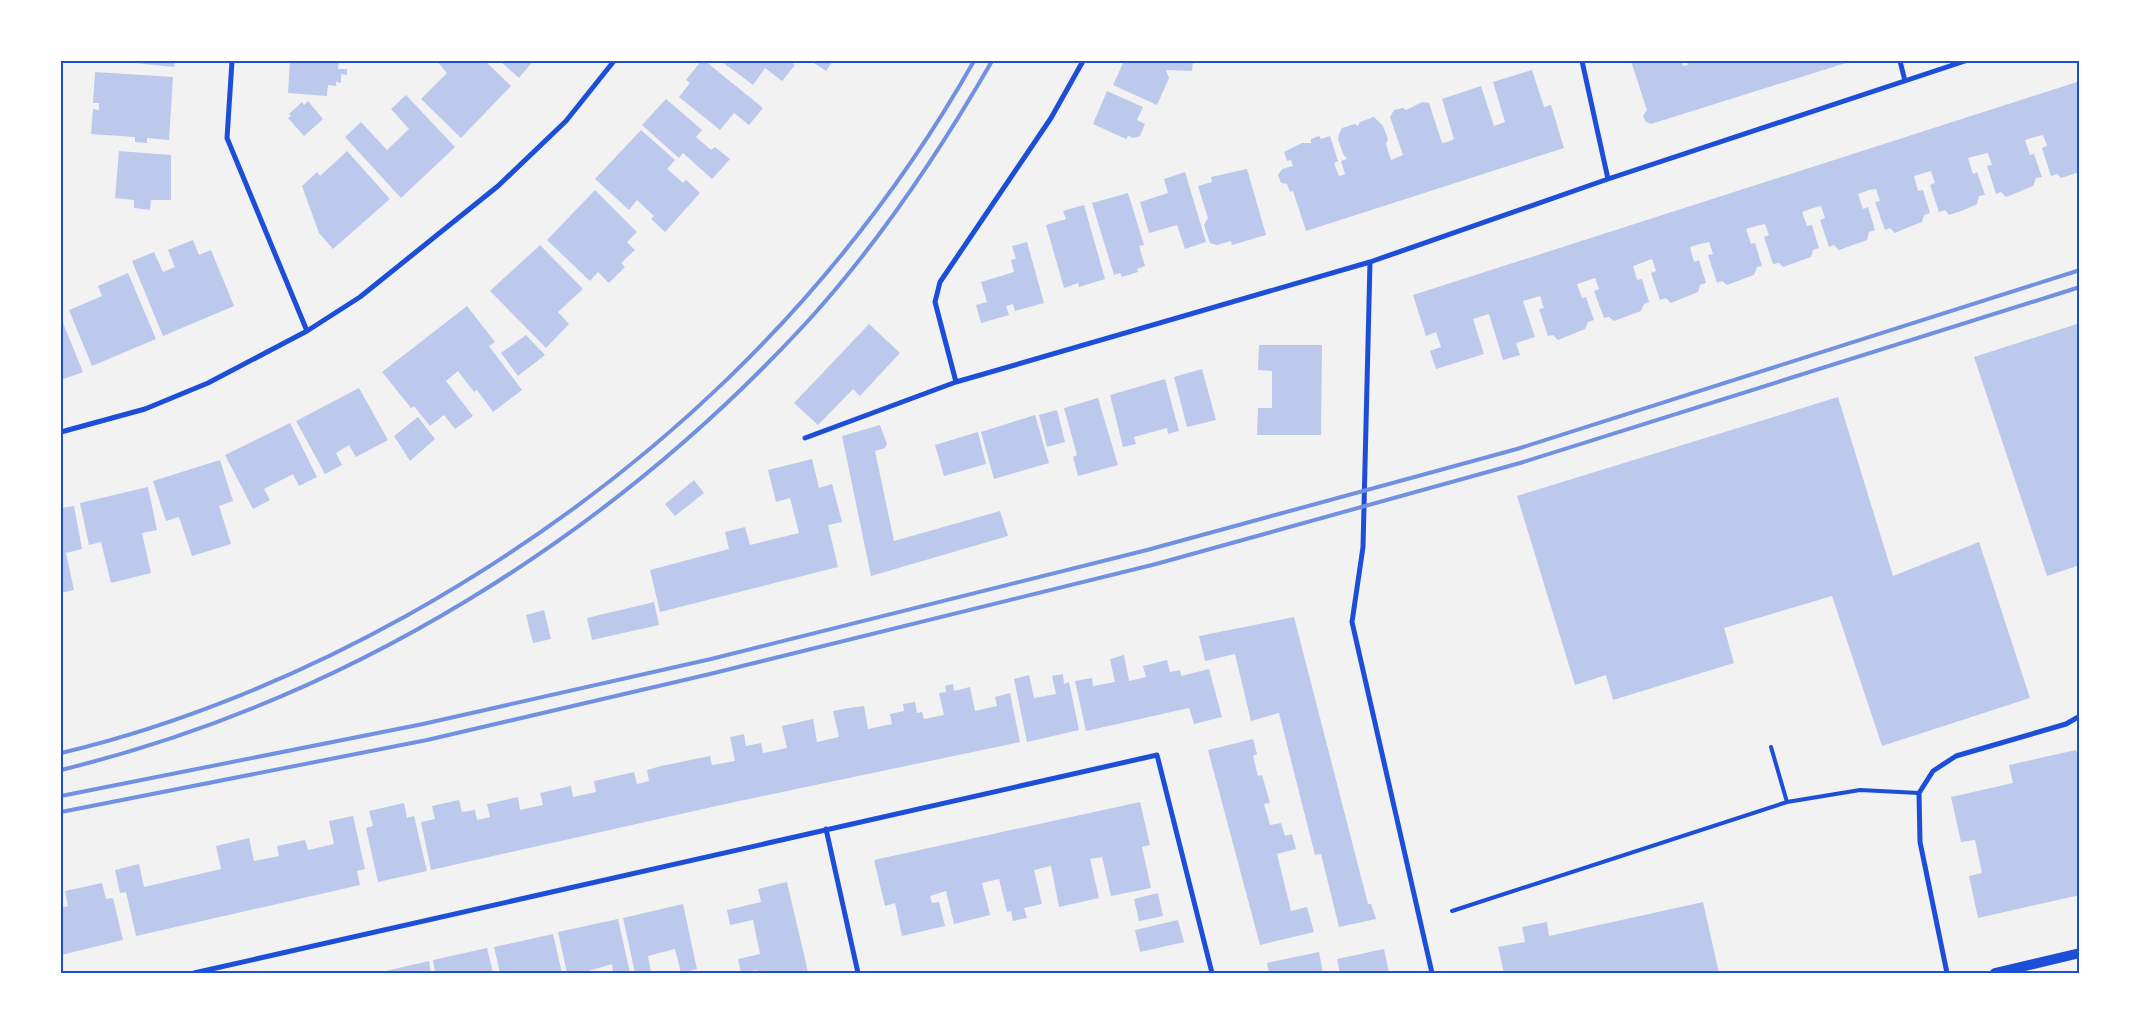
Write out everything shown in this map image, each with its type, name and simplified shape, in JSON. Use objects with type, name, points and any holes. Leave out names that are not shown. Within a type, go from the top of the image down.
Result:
[{"type":"main road","points":[[1995,973],[2080,953]]},
{"type":"street","points":[[232,61],[226,138],[307,331]]},
{"type":"street","points":[[61,432],[145,410],[208,383],[307,331],[360,297],[498,186],[566,121],[614,61]]},
{"type":"street","points":[[956,382],[935,302],[940,282],[1051,118],[1083,61]]},
{"type":"street","points":[[1582,61],[1608,179]]},
{"type":"street","points":[[1900,61],[1905,81]]},
{"type":"street","points":[[805,438],[956,382],[1370,262],[1608,179],[1965,61]]},
{"type":"street","points":[[1370,262],[1362,547],[1352,622],[1432,973]]},
{"type":"street","points":[[1947,973],[1920,842],[1919,793],[1933,771],[1956,756],[2066,724],[2080,716]]},
{"type":"street","points":[[194,973],[1157,755],[1212,973]]},
{"type":"street","points":[[826,829],[858,973]]},
{"type":"lane","points":[[1771,747],[1787,802]]},
{"type":"lane","points":[[1452,911],[1787,802],[1860,790],[1919,793]]},
{"type":"building","points":[[116,61],[175,61],[174,67]]},
{"type":"building","points":[[290,61],[339,61],[338,69],[347,69],[347,75],[341,74],[341,83],[336,82],[336,86],[328,85],[327,96],[288,93]]},
{"type":"building","points":[[437,61],[485,61],[511,86],[461,138],[421,99],[447,73]]},
{"type":"building","points":[[500,61],[533,61],[519,78]]},
{"type":"building","points":[[701,61],[705,61],[763,108],[749,125],[734,113],[720,130],[679,97],[690,83],[686,80]]},
{"type":"building","points":[[721,61],[790,61],[795,65],[782,81],[765,68],[753,85]]},
{"type":"building","points":[[811,61],[833,61],[826,71]]},
{"type":"building","points":[[1124,61],[1193,61],[1192,71],[1166,70],[1169,78],[1157,105],[1113,85]]},
{"type":"building","points":[[1631,61],[1681,61],[1683,66],[1688,65],[1687,61],[1849,62],[1651,124],[1646,122],[1643,116],[1647,110]]},
{"type":"building","points":[[1532,70],[1544,107],[1551,105],[1564,148],[1306,231],[1293,191],[1290,192],[1287,184],[1281,183],[1278,175],[1282,169],[1293,166],[1291,160],[1287,161],[1284,152],[1302,143],[1311,143],[1311,139],[1319,136],[1321,139],[1330,136],[1338,161],[1334,163],[1339,176],[1345,174],[1341,161],[1347,159],[1343,154],[1338,139],[1342,128],[1355,124],[1358,126],[1360,122],[1374,117],[1383,126],[1388,139],[1386,144],[1391,160],[1403,155],[1390,117],[1394,110],[1403,108],[1406,110],[1422,102],[1429,103],[1442,143],[1447,142],[1454,139],[1442,99],[1481,86],[1494,126],[1505,122],[1493,82]]},
{"type":"building","points":[[95,72],[173,77],[169,140],[147,138],[147,143],[135,142],[135,137],[91,134],[93,109],[99,110],[99,103],[93,103]]},
{"type":"building","points":[[2080,81],[2080,172],[2061,178],[2057,174],[2051,176],[2042,148],[2047,146],[2043,135],[2025,140],[2030,155],[2034,154],[2042,177],[2036,178],[2033,186],[2006,197],[2001,192],[1996,194],[1987,166],[1992,165],[1988,153],[1968,158],[1973,174],[1977,172],[1985,195],[1979,196],[1977,204],[1964,210],[1949,215],[1945,210],[1939,212],[1930,185],[1935,183],[1931,171],[1914,176],[1918,191],[1923,190],[1930,213],[1924,215],[1922,222],[1895,233],[1890,228],[1885,230],[1875,202],[1880,201],[1876,189],[1869,190],[1858,194],[1863,209],[1868,207],[1875,230],[1869,232],[1867,240],[1839,250],[1834,245],[1829,247],[1820,220],[1825,218],[1821,206],[1813,208],[1802,212],[1807,226],[1812,225],[1819,248],[1813,250],[1811,257],[1783,267],[1779,263],[1773,264],[1764,237],[1769,235],[1765,224],[1756,226],[1746,229],[1751,244],[1755,243],[1762,266],[1757,267],[1754,275],[1727,285],[1722,281],[1717,283],[1708,255],[1713,254],[1709,242],[1700,244],[1690,247],[1694,262],[1699,260],[1706,283],[1700,285],[1698,292],[1671,303],[1666,298],[1660,300],[1651,273],[1656,271],[1652,259],[1633,266],[1637,280],[1642,279],[1649,302],[1644,304],[1641,311],[1614,321],[1609,317],[1604,318],[1594,291],[1599,289],[1595,278],[1577,284],[1582,298],[1586,297],[1594,320],[1588,322],[1585,329],[1558,340],[1553,335],[1548,336],[1539,309],[1544,308],[1540,296],[1523,301],[1535,337],[1516,343],[1520,355],[1503,360],[1489,314],[1473,319],[1484,354],[1436,369],[1430,351],[1441,347],[1436,332],[1426,336],[1413,295]]},
{"type":"building","points":[[1107,91],[1143,107],[1137,120],[1145,124],[1140,136],[1133,138],[1128,136],[1126,139],[1093,124]]},
{"type":"building","points":[[406,95],[455,147],[401,198],[345,137],[361,122],[387,150],[409,129],[391,109]]},
{"type":"building","points":[[666,99],[702,130],[696,137],[711,150],[715,147],[730,159],[712,179],[683,153],[679,158],[642,125]]},
{"type":"building","points":[[308,101],[323,119],[304,136],[288,118],[291,116],[289,114],[302,102],[304,105]]},
{"type":"building","points":[[641,130],[675,160],[667,169],[683,183],[686,180],[700,193],[665,232],[651,219],[654,216],[637,200],[629,210],[595,179]]},
{"type":"building","points":[[119,151],[171,155],[171,200],[151,200],[150,210],[134,208],[134,200],[115,198]]},
{"type":"building","points":[[347,151],[390,199],[333,249],[319,233],[302,186],[317,172],[320,176]]},
{"type":"building","points":[[1247,169],[1266,235],[1232,245],[1231,241],[1217,245],[1210,243],[1204,225],[1208,218],[1198,186],[1212,182],[1211,177]]},
{"type":"building","points":[[1185,172],[1206,242],[1185,249],[1177,225],[1149,233],[1140,202],[1168,193],[1164,179]]},
{"type":"building","points":[[595,190],[637,232],[627,242],[635,250],[621,263],[625,267],[609,283],[598,272],[590,281],[547,240]]},
{"type":"building","points":[[1128,193],[1144,245],[1139,246],[1145,266],[1137,269],[1138,272],[1122,277],[1120,273],[1114,275],[1092,203]]},
{"type":"building","points":[[1084,205],[1105,279],[1079,287],[1078,283],[1064,288],[1046,225],[1066,219],[1063,211]]},
{"type":"building","points":[[193,240],[199,255],[211,250],[234,306],[163,336],[132,261],[154,252],[163,272],[175,267],[168,250]]},
{"type":"building","points":[[1027,242],[1044,303],[1015,311],[1013,304],[1006,306],[1009,315],[981,323],[976,305],[987,302],[981,282],[1014,272],[1011,260],[1016,259],[1012,246]]},
{"type":"building","points":[[540,245],[583,289],[558,312],[569,324],[546,348],[490,291]]},
{"type":"building","points":[[128,273],[156,339],[92,366],[69,310],[102,296],[98,286]]},
{"type":"building","points":[[467,306],[495,342],[489,346],[522,390],[493,412],[477,390],[474,392],[458,371],[446,381],[473,416],[455,429],[444,415],[430,426],[414,406],[411,408],[382,372]]},
{"type":"building","points":[[61,318],[83,372],[61,380]]},
{"type":"building","points":[[2080,323],[2080,565],[2047,576],[1974,357]]},
{"type":"building","points":[[869,324],[900,353],[860,396],[853,389],[818,425],[794,403]]},
{"type":"building","points":[[526,335],[545,355],[518,376],[501,353]]},
{"type":"building","points":[[1259,345],[1322,345],[1321,435],[1257,435],[1258,408],[1272,408],[1272,371],[1258,370]]},
{"type":"building","points":[[1202,369],[1216,420],[1187,427],[1174,377]]},
{"type":"building","points":[[1165,379],[1179,431],[1168,434],[1167,428],[1134,437],[1136,444],[1123,447],[1110,395]]},
{"type":"building","points":[[359,388],[388,440],[356,457],[349,445],[336,453],[342,465],[325,474],[296,421]]},
{"type":"building","points":[[1838,397],[1893,576],[1979,542],[2030,698],[1882,746],[1832,596],[1724,628],[1734,663],[1613,700],[1606,675],[1575,685],[1517,496]]},
{"type":"building","points":[[1098,398],[1118,465],[1078,476],[1073,457],[1077,455],[1064,408]]},
{"type":"building","points":[[1057,410],[1065,442],[1047,447],[1039,415]]},
{"type":"building","points":[[1035,415],[1049,463],[994,479],[981,432]]},
{"type":"building","points":[[418,417],[435,439],[410,461],[394,436]]},
{"type":"building","points":[[290,423],[317,477],[299,486],[293,474],[264,489],[270,500],[253,509],[225,455]]},
{"type":"building","points":[[880,425],[887,444],[885,448],[875,451],[894,541],[1000,511],[1008,536],[871,576],[842,436]]},
{"type":"building","points":[[978,432],[986,464],[944,476],[935,445]]},
{"type":"building","points":[[812,459],[819,488],[832,484],[842,522],[828,525],[838,567],[660,612],[650,570],[729,549],[725,532],[745,527],[750,545],[799,533],[790,498],[776,502],[768,470]]},
{"type":"building","points":[[220,460],[233,501],[219,506],[231,544],[192,556],[179,517],[166,521],[153,481]]},
{"type":"building","points":[[694,480],[704,493],[675,516],[665,504]]},
{"type":"building","points":[[148,487],[157,530],[142,533],[151,573],[111,583],[101,542],[89,545],[80,503]]},
{"type":"building","points":[[74,506],[82,549],[66,553],[74,590],[61,593],[61,508]]},
{"type":"building","points":[[654,602],[659,625],[592,640],[587,618]]},
{"type":"building","points":[[544,610],[551,639],[533,643],[526,615]]},
{"type":"building","points":[[1294,617],[1368,904],[1371,904],[1376,919],[1339,927],[1321,854],[1315,855],[1279,713],[1251,721],[1235,654],[1205,661],[1199,636]]},
{"type":"building","points":[[1124,655],[1129,681],[1146,677],[1143,666],[1167,660],[1170,672],[1180,670],[1181,676],[1209,669],[1222,717],[1194,724],[1189,708],[1086,731],[1075,681],[1092,678],[1093,686],[1115,682],[1110,659]]},
{"type":"building","points":[[1063,674],[1064,684],[1069,682],[1079,730],[1027,742],[1014,679],[1029,675],[1034,698],[1056,694],[1052,676]]},
{"type":"building","points":[[953,684],[954,691],[970,687],[975,711],[997,706],[995,697],[1010,693],[1020,742],[730,803],[431,870],[421,822],[435,819],[432,806],[459,800],[462,812],[475,810],[477,820],[490,817],[487,804],[518,797],[520,810],[543,805],[540,793],[571,786],[573,797],[596,792],[594,781],[634,772],[637,784],[649,781],[647,770],[661,766],[710,756],[712,765],[735,761],[730,737],[744,734],[746,746],[761,743],[763,753],[787,748],[782,726],[813,719],[817,742],[839,737],[833,711],[849,708],[864,706],[868,729],[892,724],[890,714],[904,711],[903,704],[915,702],[917,713],[922,712],[924,719],[944,715],[939,693],[946,692],[945,686]]},
{"type":"building","points":[[1253,739],[1257,754],[1253,756],[1258,776],[1262,775],[1270,803],[1264,804],[1270,825],[1281,823],[1285,836],[1292,834],[1296,849],[1277,854],[1291,911],[1307,907],[1314,932],[1260,945],[1208,750]]},
{"type":"building","points":[[2076,750],[2080,766],[2080,895],[1978,918],[1969,876],[1982,873],[1975,840],[1961,842],[1951,797],[2013,783],[2009,765]]},
{"type":"building","points":[[1140,802],[1150,845],[1142,847],[1151,888],[1111,896],[1102,857],[1090,859],[1099,898],[1059,907],[1051,866],[1034,870],[1042,904],[1024,908],[1027,918],[1013,921],[1011,911],[1007,912],[999,879],[982,883],[990,915],[954,924],[946,891],[930,896],[932,903],[939,902],[945,926],[902,936],[895,903],[885,906],[874,860]]},
{"type":"building","points":[[404,803],[407,818],[414,816],[427,871],[378,882],[366,828],[373,826],[369,811]]},
{"type":"building","points":[[353,816],[365,869],[357,871],[360,885],[136,936],[126,892],[120,893],[115,870],[139,864],[144,887],[221,869],[216,846],[249,838],[254,861],[279,856],[277,846],[305,840],[308,850],[334,844],[329,821]]},
{"type":"building","points":[[787,882],[808,972],[757,973],[757,970],[741,973],[738,959],[760,954],[753,920],[730,925],[727,910],[761,902],[758,889]]},
{"type":"building","points":[[102,883],[106,899],[113,898],[123,940],[61,955],[61,908],[68,906],[65,891]]},
{"type":"building","points":[[1158,893],[1163,916],[1139,921],[1134,899]]},
{"type":"building","points":[[1703,902],[1719,973],[1504,973],[1498,947],[1525,942],[1522,927],[1547,922],[1549,936]]},
{"type":"building","points":[[683,904],[697,969],[681,973],[675,949],[648,956],[651,973],[635,973],[623,918]]},
{"type":"building","points":[[618,919],[630,973],[613,973],[612,964],[582,973],[567,973],[558,932]]},
{"type":"building","points":[[1178,920],[1184,942],[1140,952],[1135,930]]},
{"type":"building","points":[[553,934],[562,973],[500,973],[494,947]]},
{"type":"building","points":[[487,948],[493,973],[435,973],[433,960]]},
{"type":"building","points":[[1384,949],[1389,973],[1340,973],[1337,959]]},
{"type":"building","points":[[1319,952],[1323,973],[1269,973],[1267,963]]},
{"type":"building","points":[[429,961],[431,973],[381,973],[381,972]]},
{"type":"railway","points":[[61,753],[150,728],[195,713],[282,678],[366,638],[493,564],[576,507],[655,445],[729,378],[798,306],[862,229],[921,148],[974,61]]},
{"type":"railway","points":[[61,770],[167,740],[270,701],[370,654],[467,601],[559,540],[647,473],[730,400],[807,322],[859,261],[929,163],[992,61]]},
{"type":"railway","points":[[61,796],[423,724],[711,659],[1147,550],[1517,449],[2080,270]]},
{"type":"railway","points":[[61,812],[427,740],[710,674],[1156,564],[1520,463],[2080,287]]}]
